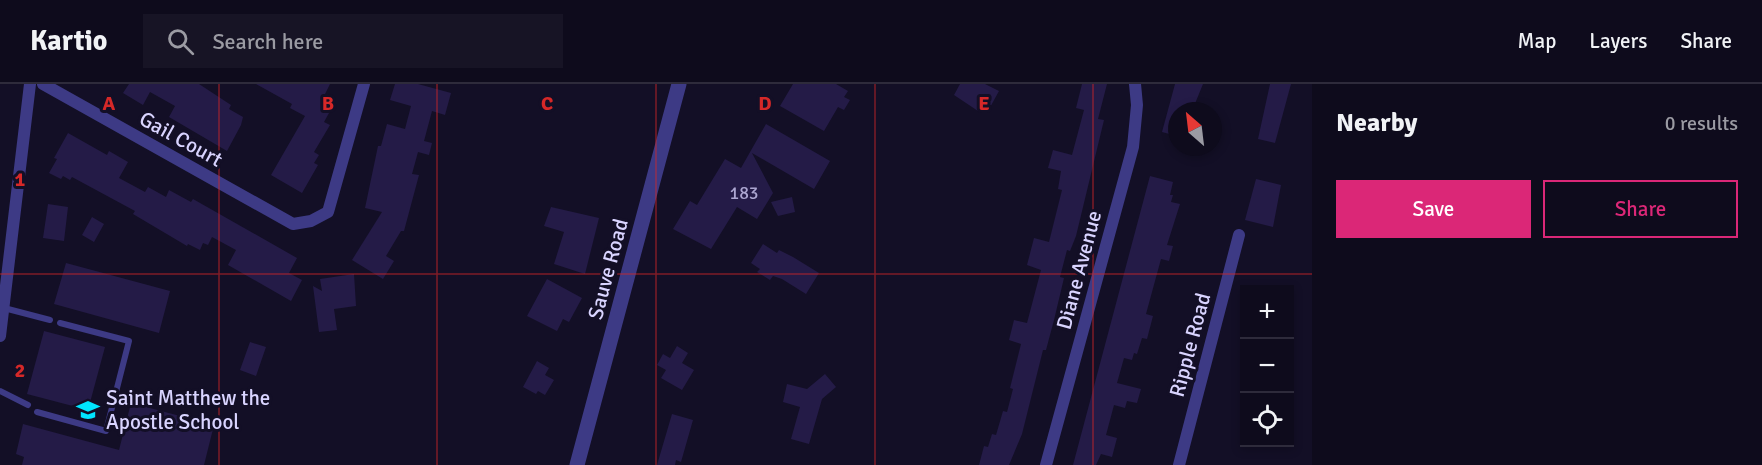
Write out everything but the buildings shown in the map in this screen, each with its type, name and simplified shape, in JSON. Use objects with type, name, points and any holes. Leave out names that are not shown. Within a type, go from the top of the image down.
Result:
[{"type":"street","points":[[0,336],[30,84]]},
{"type":"street","name":"Gail Court","points":[[44,84],[293,224],[311,221],[328,212],[364,84]]},
{"type":"street","name":"Sauve Road","points":[[578,465],[679,84]]},
{"type":"street","name":"Diane Avenue","points":[[1046,465],[1133,147],[1137,105],[1135,84]]},
{"type":"street","name":"Ripple Road","points":[[1179,465],[1239,235]]},
{"type":"lane","points":[[3,308],[50,320]]},
{"type":"lane","points":[[37,412],[106,431],[129,341],[60,323]]},
{"type":"lane","points":[[0,392],[27,405]]},
{"type":"place","name":"Saint Matthew the Apostle School","points":[[88,410]]}]
